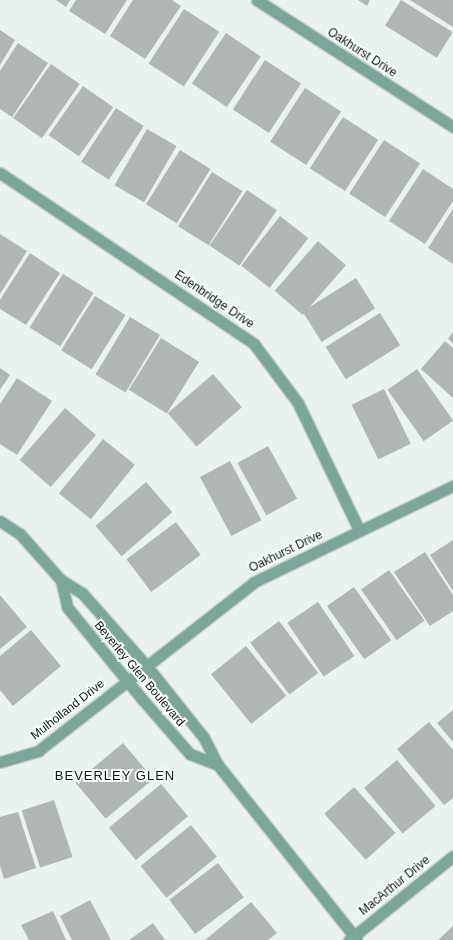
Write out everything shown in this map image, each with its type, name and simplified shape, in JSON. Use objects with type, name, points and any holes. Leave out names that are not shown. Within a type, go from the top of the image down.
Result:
[{"type":"street","name":"Oakhurst Drive","points":[[257,0],[453,126]]},
{"type":"street","name":"Edenbridge Drive","points":[[0,173],[254,344],[298,403],[359,530]]},
{"type":"street","name":"Oakhurst Drive","points":[[146,665],[254,582],[359,530],[453,486]]},
{"type":"street","name":"Beverley Glen Boulevard","points":[[0,521],[20,534],[62,580],[82,593],[146,665],[204,738],[218,765],[353,939]]},
{"type":"street","name":"Beverley Glen Boulevard","points":[[62,580],[67,607],[126,680],[190,754],[218,765]]},
{"type":"street","name":"Mulholland Drive","points":[[0,762],[38,751],[146,665]]},
{"type":"street","name":"MacArthur Drive","points":[[353,939],[453,856]]},
{"type":"building","points":[[56,0],[70,0],[66,7]]},
{"type":"building","points":[[76,0],[127,0],[105,34],[69,11]]},
{"type":"building","points":[[133,0],[172,0],[181,6],[145,59],[110,36]]},
{"type":"building","points":[[358,0],[370,0],[367,6]]},
{"type":"building","points":[[401,0],[453,32],[437,58],[385,25]]},
{"type":"building","points":[[410,0],[453,0],[453,27]]},
{"type":"building","points":[[184,9],[219,32],[184,86],[149,64]]},
{"type":"building","points":[[0,30],[15,40],[0,65]]},
{"type":"building","points":[[226,33],[261,56],[227,107],[192,84]]},
{"type":"building","points":[[18,43],[48,63],[12,117],[0,109],[0,71]]},
{"type":"building","points":[[265,60],[301,83],[269,133],[233,109]]},
{"type":"building","points":[[51,64],[80,84],[42,138],[13,118]]},
{"type":"building","points":[[83,86],[113,107],[79,156],[49,135]]},
{"type":"building","points":[[305,88],[341,111],[306,165],[270,142]]},
{"type":"building","points":[[116,108],[144,126],[109,180],[81,162]]},
{"type":"building","points":[[343,117],[378,140],[345,191],[310,168]]},
{"type":"building","points":[[147,129],[176,146],[144,202],[114,185]]},
{"type":"building","points":[[384,140],[420,163],[385,217],[349,194]]},
{"type":"building","points":[[180,150],[211,169],[177,223],[146,204]]},
{"type":"building","points":[[423,169],[453,189],[453,201],[425,244],[389,221]]},
{"type":"building","points":[[212,172],[243,191],[209,245],[178,226]]},
{"type":"building","points":[[247,190],[277,210],[239,266],[210,246]]},
{"type":"building","points":[[453,209],[453,264],[428,248]]},
{"type":"building","points":[[280,216],[308,238],[270,288],[241,266]]},
{"type":"building","points":[[0,234],[27,251],[0,294]]},
{"type":"building","points":[[318,241],[346,265],[303,315],[275,291]]},
{"type":"building","points":[[30,253],[60,273],[26,325],[0,309],[0,300]]},
{"type":"building","points":[[63,274],[94,293],[60,347],[30,327]]},
{"type":"building","points":[[356,278],[375,309],[322,342],[303,311]]},
{"type":"building","points":[[95,296],[126,315],[92,369],[61,350]]},
{"type":"building","points":[[380,313],[400,345],[346,379],[326,347]]},
{"type":"building","points":[[130,317],[160,335],[125,392],[95,374]]},
{"type":"building","points":[[453,332],[453,343],[448,339]]},
{"type":"building","points":[[161,338],[199,362],[167,414],[129,390]]},
{"type":"building","points":[[445,341],[453,348],[453,398],[421,369]]},
{"type":"building","points":[[0,368],[10,375],[0,390]]},
{"type":"building","points":[[417,369],[453,420],[424,441],[388,390]]},
{"type":"building","points":[[213,374],[242,407],[197,447],[168,413]]},
{"type":"building","points":[[17,378],[52,401],[17,455],[0,444],[0,404]]},
{"type":"building","points":[[384,389],[411,444],[378,460],[352,405]]},
{"type":"building","points":[[65,408],[96,435],[51,487],[20,460]]},
{"type":"building","points":[[103,439],[135,465],[91,519],[59,493]]},
{"type":"building","points":[[268,446],[297,498],[266,515],[237,463]]},
{"type":"building","points":[[230,461],[261,520],[231,536],[200,477]]},
{"type":"building","points":[[146,482],[172,512],[122,556],[95,526]]},
{"type":"building","points":[[176,522],[201,555],[151,592],[126,559]]},
{"type":"building","points":[[453,540],[453,591],[430,555]]},
{"type":"building","points":[[425,552],[453,595],[453,611],[430,626],[394,572]]},
{"type":"building","points":[[389,570],[425,621],[397,640],[361,590]]},
{"type":"building","points":[[354,587],[391,640],[364,659],[327,606]]},
{"type":"building","points":[[0,595],[27,627],[0,649]]},
{"type":"building","points":[[318,602],[354,656],[324,677],[287,623]]},
{"type":"building","points":[[279,621],[318,673],[289,695],[250,643]]},
{"type":"building","points":[[31,630],[61,666],[13,706],[0,690],[0,656]]},
{"type":"building","points":[[246,646],[286,696],[251,724],[211,674]]},
{"type":"building","points":[[453,710],[453,742],[437,723]]},
{"type":"building","points":[[429,722],[453,750],[453,798],[444,805],[397,749]]},
{"type":"building","points":[[123,743],[153,779],[106,819],[76,783]]},
{"type":"building","points":[[397,760],[436,806],[403,834],[364,788]]},
{"type":"building","points":[[161,784],[188,816],[136,860],[109,828]]},
{"type":"building","points":[[354,787],[395,833],[366,860],[324,814]]},
{"type":"building","points":[[54,800],[73,857],[40,868],[22,811]]},
{"type":"building","points":[[18,812],[36,868],[4,879],[0,866],[0,817]]},
{"type":"building","points":[[191,825],[217,857],[166,898],[140,866]]},
{"type":"building","points":[[218,863],[244,897],[195,934],[169,900]]},
{"type":"building","points":[[90,900],[111,940],[72,940],[60,916]]},
{"type":"building","points":[[251,902],[277,933],[268,940],[205,940]]},
{"type":"building","points":[[53,911],[66,940],[29,940],[21,925]]},
{"type":"building","points":[[153,923],[165,940],[129,940]]},
{"type":"building","points":[[453,926],[453,940],[438,940]]},
{"type":"district","name":"BEVERLEY GLEN","points":[[115,776]]}]
